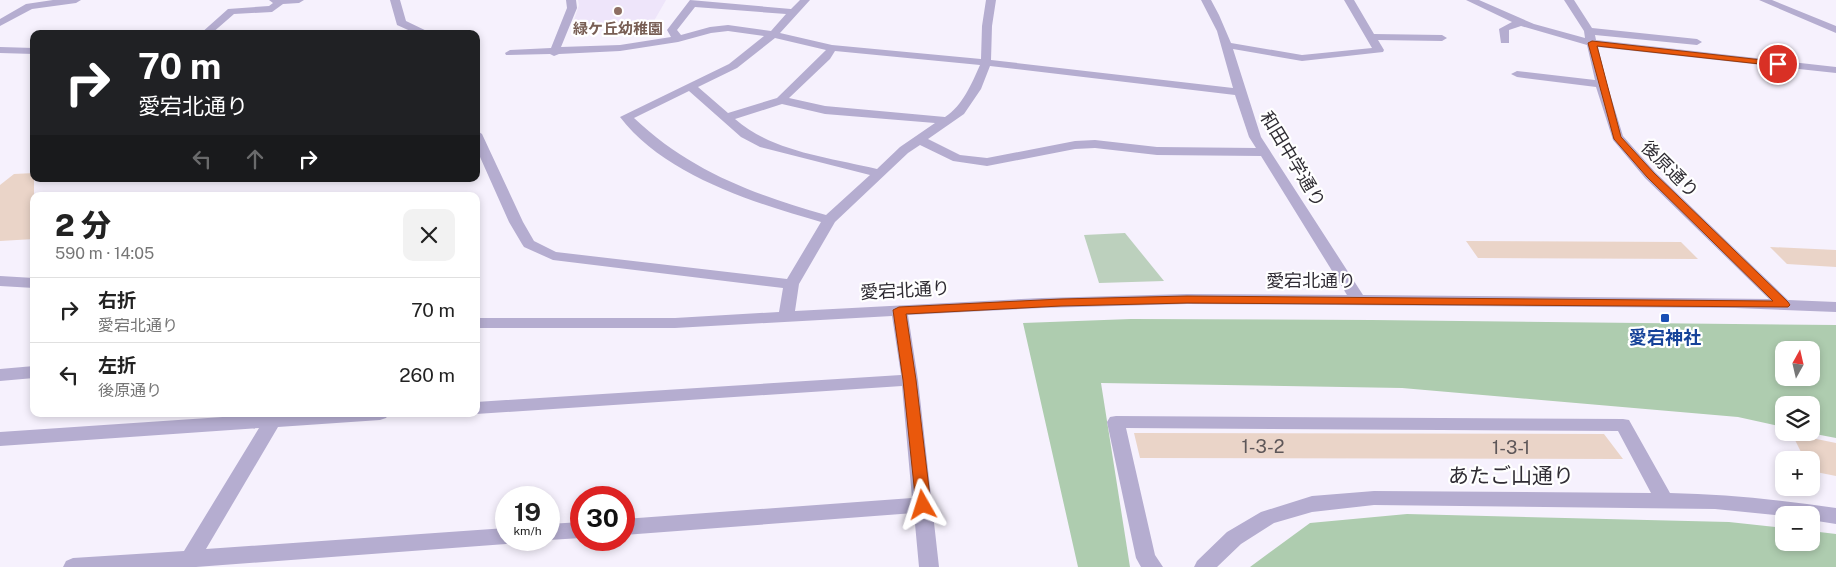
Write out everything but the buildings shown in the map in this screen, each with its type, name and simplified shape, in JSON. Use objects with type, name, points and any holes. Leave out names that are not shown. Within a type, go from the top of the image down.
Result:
[{"type":"street","points":[[0,22],[25,7],[76,0]]},
{"type":"street","points":[[210,30],[231,11],[272,9],[277,1],[299,0]]},
{"type":"street","points":[[395,0],[400,23],[412,30]]},
{"type":"street","points":[[554,53],[572,8],[571,0]]},
{"type":"street","points":[[805,0],[773,34],[733,66],[626,116],[639,130],[696,173],[745,194],[828,220]]},
{"type":"street","points":[[786,317],[790,284],[828,220],[904,150],[960,112],[975,89],[986,64],[987,26],[992,0]]},
{"type":"street","name":"和田中学通り","points":[[1206,0],[1226,45],[1246,116],[1264,152],[1358,300]]},
{"type":"street","points":[[1226,45],[1302,58],[1379,50],[1349,0]]},
{"type":"street","points":[[1471,0],[1521,22],[1590,37],[1836,70]]},
{"type":"street","name":"後原通り","points":[[1569,0],[1590,37],[1601,84],[1617,137],[1633,157],[1784,305]]},
{"type":"street","points":[[1769,2],[1786,0]]},
{"type":"street","points":[[678,39],[672,30],[695,2],[795,12]]},
{"type":"street","points":[[1769,2],[1836,30]]},
{"type":"street","points":[[1505,41],[1504,28],[1521,22]]},
{"type":"street","points":[[510,53],[554,53],[620,48],[678,39],[710,30],[728,28],[773,34],[832,48],[921,55],[1239,92]]},
{"type":"street","points":[[1371,36],[1442,38]]},
{"type":"street","points":[[1590,37],[1696,42]]},
{"type":"street","points":[[725,118],[781,100],[826,57],[832,48]]},
{"type":"street","points":[[0,50],[30,51]]},
{"type":"street","points":[[1517,74],[1601,84]]},
{"type":"street","points":[[691,87],[745,134],[764,144],[878,173]]},
{"type":"street","points":[[781,100],[825,110],[949,121]]},
{"type":"street","points":[[919,140],[957,158],[987,162],[1075,145],[1095,144],[1156,151],[1264,152]]},
{"type":"street","points":[[480,143],[516,222],[529,244],[553,256],[790,284]]},
{"type":"street","points":[[0,280],[30,283]]},
{"type":"street","name":"愛宕北通り","points":[[480,324],[665,323],[1118,300],[1358,300],[1836,307]]},
{"type":"street","points":[[899,310],[910,380],[929,567]]},
{"type":"street","points":[[0,374],[30,372]]},
{"type":"street","points":[[480,408],[910,380]]},
{"type":"street","points":[[0,439],[275,417]]},
{"type":"street","points":[[188,563],[275,417]]},
{"type":"street","points":[[1152,567],[1146,558],[1116,422],[1624,425],[1664,500]]},
{"type":"street","name":"あたご山通り","points":[[1204,567],[1234,538],[1268,517],[1312,504],[1374,498],[1715,501],[1778,506],[1836,516]]},
{"type":"street","points":[[635,526],[923,505]]},
{"type":"street","points":[[73,567],[188,563],[495,537]]},
{"type":"shaded area","name":"緑ケ丘幼稚園","points":[[578,0],[666,0],[651,26],[571,29],[579,5]]},
{"type":"green space","points":[[1125,233],[1164,281],[1099,283],[1084,235]]},
{"type":"green space","points":[[1131,319],[1836,325],[1836,438],[1820,435],[1820,396],[1775,396],[1775,425],[1738,417],[1402,388],[1101,383],[1130,567],[1078,567],[1023,323]]},
{"type":"green space","points":[[1407,514],[1729,522],[1775,527],[1775,551],[1820,551],[1820,532],[1836,534],[1836,567],[1250,567],[1310,523]]},
{"type":"place","name":"緑ケ丘幼稚園","points":[[618,11]]},
{"type":"place","name":"愛宕神社","points":[[1665,318]]},
{"type":"route","points":[[923,505],[910,380],[899,310],[1061,302],[1187,299],[1735,303],[1784,305],[1650,175],[1617,137],[1601,84],[1592,43],[1778,64]]}]
